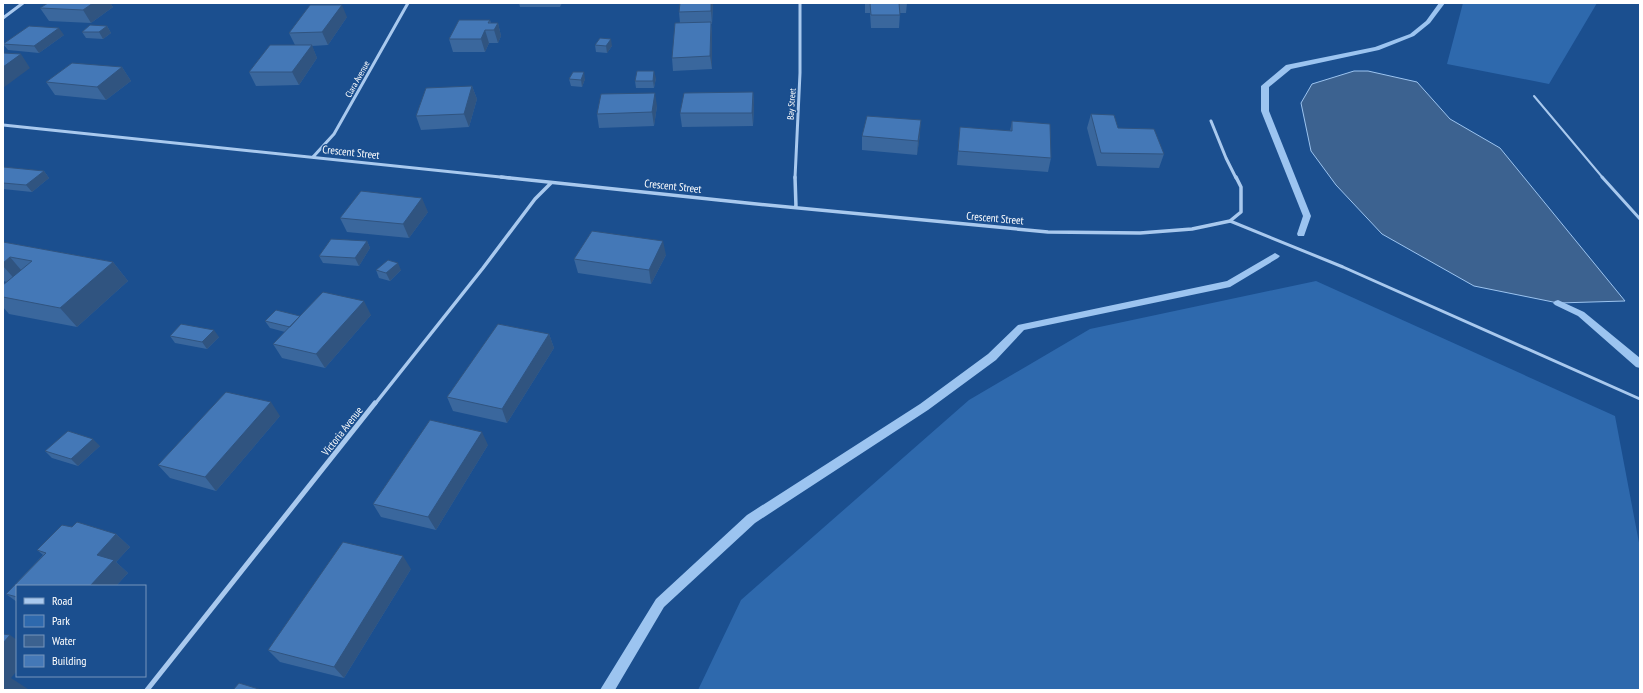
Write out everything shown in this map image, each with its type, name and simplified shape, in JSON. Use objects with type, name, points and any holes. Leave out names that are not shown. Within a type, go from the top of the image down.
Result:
[{"type":"street","points":[[3,18],[23,3]]},
{"type":"street","name":"Clara Avenue","points":[[313,157],[334,134],[408,3]]},
{"type":"street","name":"Bay Street","points":[[796,207],[794,166],[800,73],[800,3]]},
{"type":"street","points":[[1210,121],[1240,187],[1241,212],[1230,221]]},
{"type":"street","name":"Crescent Street","points":[[3,125],[551,183],[1048,232],[1140,233],[1192,229],[1230,221]]},
{"type":"street","name":"Victoria Avenue","points":[[147,690],[483,268],[535,199],[551,183]]},
{"type":"lane","points":[[1534,96],[1640,219]]},
{"type":"lane","points":[[1230,221],[1343,267],[1640,399]]},
{"type":"green space","points":[[1463,3],[1597,3],[1549,84],[1447,64]]},
{"type":"green space","points":[[1316,281],[1615,416],[1640,548],[1640,690],[698,690],[741,600],[969,400],[1090,329]]},
{"type":"water","points":[[1354,71],[1368,71],[1417,82],[1450,119],[1500,148],[1625,301],[1558,303],[1474,286],[1382,234],[1336,185],[1311,151],[1301,103],[1312,84]]},
{"type":"building","points":[[48,3],[93,3],[83,10],[40,8]]},
{"type":"building","points":[[680,3],[711,3],[711,11],[679,12]]},
{"type":"building","points":[[870,3],[899,3],[900,15],[871,15]]},
{"type":"building","points":[[310,5],[342,5],[322,32],[289,33]]},
{"type":"building","points":[[459,20],[490,20],[488,23],[498,23],[494,30],[485,30],[481,39],[449,39]]},
{"type":"building","points":[[711,22],[710,56],[672,58],[675,23]]},
{"type":"building","points":[[90,25],[107,26],[99,32],[82,32]]},
{"type":"building","points":[[29,26],[59,28],[34,46],[3,44]]},
{"type":"building","points":[[600,38],[611,39],[606,46],[595,45]]},
{"type":"building","points":[[270,45],[312,45],[292,72],[249,72]]},
{"type":"building","points":[[3,53],[21,54],[3,67]]},
{"type":"building","points":[[72,63],[122,67],[97,87],[46,82]]},
{"type":"building","points":[[637,71],[654,71],[653,81],[635,81]]},
{"type":"building","points":[[573,72],[584,72],[581,80],[569,79]]},
{"type":"building","points":[[472,86],[464,114],[416,116],[426,88]]},
{"type":"building","points":[[753,92],[752,113],[680,113],[684,93]]},
{"type":"building","points":[[655,93],[652,112],[597,114],[601,94]]},
{"type":"building","points":[[1091,114],[1114,115],[1118,128],[1154,129],[1164,154],[1101,153]]},
{"type":"building","points":[[867,116],[921,120],[918,141],[862,136]]},
{"type":"building","points":[[1012,121],[1050,124],[1051,158],[958,151],[960,127],[1012,131]]},
{"type":"building","points":[[3,167],[44,171],[26,185],[3,183]]},
{"type":"building","points":[[361,191],[422,198],[403,224],[340,218]]},
{"type":"building","points":[[592,231],[663,241],[649,270],[574,259]]},
{"type":"building","points":[[331,239],[367,241],[355,258],[319,256]]},
{"type":"building","points":[[3,242],[113,262],[60,308],[3,297],[3,285],[32,261],[10,257],[3,263]]},
{"type":"building","points":[[388,260],[398,263],[386,273],[376,270]]},
{"type":"building","points":[[323,292],[364,301],[316,354],[273,344]]},
{"type":"building","points":[[276,310],[300,316],[290,327],[265,321]]},
{"type":"building","points":[[181,324],[214,330],[202,342],[170,336]]},
{"type":"building","points":[[498,324],[549,334],[502,409],[447,397]]},
{"type":"building","points":[[226,392],[271,402],[205,477],[158,465]]},
{"type":"building","points":[[430,420],[482,432],[428,517],[373,504]]},
{"type":"building","points":[[68,431],[93,439],[71,459],[45,451]]},
{"type":"building","points":[[77,522],[116,534],[97,555],[114,560],[91,585],[16,585],[16,597],[6,594],[46,553],[37,550],[62,525],[72,527]]},
{"type":"building","points":[[343,542],[403,556],[334,667],[268,650]]},
{"type":"building","points":[[3,634],[10,635],[3,643]]},
{"type":"building","points":[[239,683],[262,690],[233,690]]},
{"type":"waterway","points":[[1301,234],[1307,216],[1265,111],[1265,86],[1289,67],[1377,49],[1412,35],[1428,22],[1442,3]]},
{"type":"waterway","points":[[607,690],[660,603],[751,519],[924,407],[992,357],[1021,327],[1230,284],[1275,256]]},
{"type":"waterway","points":[[1558,303],[1581,314],[1640,364]]}]
